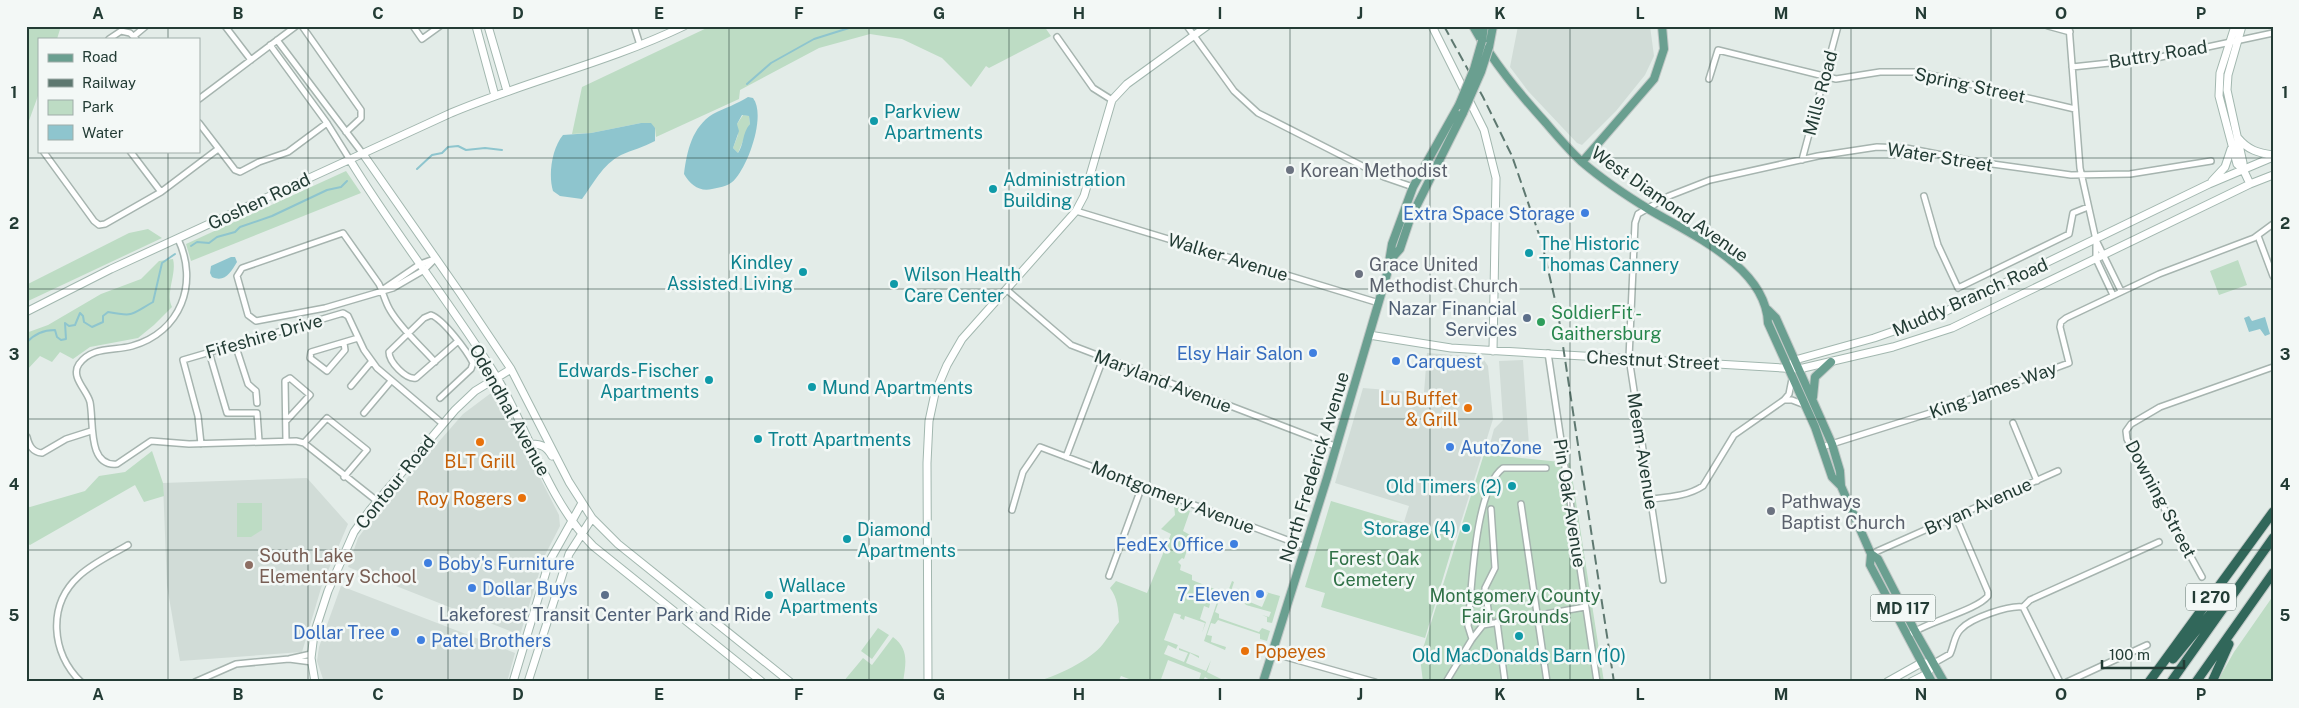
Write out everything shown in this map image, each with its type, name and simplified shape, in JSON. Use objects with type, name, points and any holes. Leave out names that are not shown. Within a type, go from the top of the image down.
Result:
[{"type":"highway","name":"I 270","points":[[2149,682],[2273,512]]},
{"type":"highway","name":"I 270","points":[[2171,682],[2273,538]]},
{"type":"highway","points":[[2154,682],[2266,548]]},
{"type":"highway","name":"I 270","points":[[2196,682],[2273,573]]},
{"type":"highway","points":[[2212,682],[2241,619]]},
{"type":"main road","name":"North Frederick Avenue","points":[[1263,682],[1306,547],[1379,303],[1391,259],[1392,244],[1414,188],[1459,105],[1474,69],[1484,26]]},
{"type":"main road","name":"North Frederick Avenue","points":[[1391,259],[1400,249],[1410,218],[1479,79],[1493,26]]},
{"type":"main road","points":[[1582,162],[1654,79],[1664,49],[1662,26]]},
{"type":"main road","name":"West Diamond Avenue","points":[[1474,29],[1515,88],[1582,162],[1647,208],[1730,260],[1753,284],[1768,310],[1776,318],[1832,444],[1840,471],[1841,486],[1871,554],[1870,565],[1930,678]]},
{"type":"main road","name":"West Diamond Avenue","points":[[1768,310],[1768,323],[1805,405],[1832,477],[1841,486]]},
{"type":"main road","points":[[1813,400],[1815,377],[1831,362]]},
{"type":"main road","name":"West Diamond Avenue","points":[[1871,554],[1878,559],[1944,682]]},
{"type":"street","points":[[110,38],[121,31],[135,37],[146,26]]},
{"type":"street","points":[[225,26],[250,60]]},
{"type":"street","points":[[200,99],[296,26]]},
{"type":"street","points":[[302,26],[361,110],[361,118],[346,132]]},
{"type":"street","points":[[413,26],[422,39],[440,26]]},
{"type":"street","points":[[476,26],[495,96]]},
{"type":"street","points":[[488,26],[507,91]]},
{"type":"street","points":[[634,26],[640,45]]},
{"type":"street","name":"Goshen Road","points":[[26,312],[85,282],[451,113],[507,91],[640,45],[684,26]]},
{"type":"street","points":[[1187,26],[1234,91],[1258,114],[1384,177],[1414,188]]},
{"type":"street","points":[[927,682],[927,463],[931,410],[941,376],[954,352],[1076,211],[1084,196],[1112,100],[1127,84],[1207,26]]},
{"type":"street","points":[[1432,26],[1484,130],[1496,178],[1493,351]]},
{"type":"street","name":"Mills Road","points":[[1802,160],[1838,26]]},
{"type":"street","points":[[2048,26],[2070,29],[2081,175],[2096,240],[2096,259],[2112,295]]},
{"type":"street","points":[[2235,26],[2220,73],[2219,85],[2222,107],[2237,164],[2243,169],[2250,184]]},
{"type":"street","points":[[2242,26],[2227,84],[2227,94],[2244,163],[2243,169]]},
{"type":"street","name":"Buttry Road","points":[[2072,67],[2156,58],[2273,33]]},
{"type":"street","points":[[1057,37],[1093,88],[1112,100]]},
{"type":"street","points":[[277,40],[363,154]]},
{"type":"street","name":"Odendhal Avenue","points":[[270,45],[327,123],[496,377],[556,495],[581,532],[593,546],[762,682]]},
{"type":"street","name":"Spring Street","points":[[1709,79],[1718,50],[1836,79],[1880,72],[1918,72],[2075,109]]},
{"type":"street","points":[[200,124],[235,170],[240,172],[259,162],[288,152],[327,123]]},
{"type":"street","points":[[2237,136],[2246,146],[2257,153],[2273,156]]},
{"type":"street","points":[[2209,184],[2225,167],[2231,155],[2231,144]]},
{"type":"street","name":"Water Street","points":[[1647,208],[1669,196],[1710,180],[1802,160],[1894,146],[2003,166],[2081,175],[2130,174],[2210,161]]},
{"type":"street","points":[[44,152],[94,221],[99,225],[105,224],[161,192],[218,149]]},
{"type":"street","points":[[131,152],[161,192]]},
{"type":"street","name":"Odendhal Avenue","points":[[363,154],[511,369],[569,482],[592,518],[618,544],[790,682]]},
{"type":"street","name":"Muddy Branch Road","points":[[1795,360],[1912,326],[2096,240],[2209,184],[2273,156]]},
{"type":"street","name":"Muddy Branch Road","points":[[1788,368],[1799,369],[1893,347],[1952,328],[2250,184],[2273,175]]},
{"type":"street","points":[[1924,196],[1938,245],[1958,288],[2069,234],[2073,213],[2088,207]]},
{"type":"street","name":"Meem Avenue","points":[[1647,208],[1638,214],[1635,223],[1629,358],[1663,580]]},
{"type":"street","name":"Walker Avenue","points":[[1076,211],[1379,303]]},
{"type":"street","name":"King James Way","points":[[1822,447],[1946,408],[2069,363],[2060,327],[2061,322],[2112,295],[2185,263],[2258,236],[2273,224]]},
{"type":"street","points":[[435,362],[390,309],[382,290],[344,234],[340,233],[242,268],[236,276],[248,316],[256,321],[325,308],[382,290],[436,258]]},
{"type":"street","points":[[2258,236],[2273,276]]},
{"type":"street","points":[[178,239],[184,254],[188,275],[186,291],[178,311],[147,340],[134,346],[98,351],[84,358],[78,365],[76,374],[90,404],[92,431],[100,458],[110,465],[123,461],[151,441],[202,444],[286,441],[304,444],[377,501]]},
{"type":"street","points":[[2096,240],[2121,291]]},
{"type":"street","name":"Maryland Avenue","points":[[1007,290],[1064,340],[1103,359],[1335,446]]},
{"type":"street","name":"Fifeshire Drive","points":[[202,444],[198,416],[182,360],[346,314],[358,338]]},
{"type":"street","points":[[440,398],[473,366],[458,342],[437,318],[431,315],[424,318],[388,352],[388,356],[406,376],[416,378],[458,342]]},
{"type":"street","name":"Chestnut Street","points":[[1369,335],[1439,347],[1788,368]]},
{"type":"street","points":[[344,343],[345,350],[327,371],[310,358],[311,352],[358,338],[372,361],[391,381],[443,424]]},
{"type":"street","points":[[235,344],[248,384],[256,391],[257,403]]},
{"type":"street","points":[[208,352],[226,414],[257,413],[259,442]]},
{"type":"street","name":"Pin Oak Avenue","points":[[1548,353],[1598,682]]},
{"type":"street","points":[[1066,457],[1103,359]]},
{"type":"street","points":[[1788,368],[1795,360]]},
{"type":"street","points":[[351,386],[372,361]]},
{"type":"street","name":"Downing Street","points":[[2202,577],[2137,458],[2126,435],[2126,431],[2132,424],[2153,410],[2273,367]]},
{"type":"street","name":"Contour Road","points":[[315,682],[311,658],[314,634],[328,591],[354,532],[377,501],[465,400],[496,377],[511,369]]},
{"type":"street","points":[[286,441],[285,381],[290,378],[310,395],[287,420]]},
{"type":"street","points":[[1651,499],[1679,496],[1703,486],[1734,435],[1784,400],[1789,394],[1792,379]]},
{"type":"street","points":[[364,413],[391,381]]},
{"type":"street","points":[[1784,400],[1792,400],[1805,405]]},
{"type":"street","points":[[304,444],[327,418],[367,450],[344,477]]},
{"type":"street","points":[[2013,424],[2037,480]]},
{"type":"street","points":[[26,436],[30,447],[42,453],[66,439],[92,431]]},
{"type":"street","points":[[531,444],[541,445],[548,449],[569,482]]},
{"type":"street","name":"Montgomery Avenue","points":[[1012,510],[1023,472],[1040,447],[1306,547]]},
{"type":"street","points":[[1472,639],[1468,626],[1478,529],[1493,478],[1504,468],[1546,468]]},
{"type":"street","name":"Bryan Avenue","points":[[1871,554],[2058,471]]},
{"type":"street","points":[[1108,576],[1142,486]]},
{"type":"street","points":[[513,682],[549,562],[582,503]]},
{"type":"street","points":[[1521,504],[1547,682]]},
{"type":"street","points":[[1490,623],[1484,588],[1495,568],[1491,509]]},
{"type":"street","points":[[1907,637],[1915,631],[1979,603],[1985,599],[1988,592],[1956,517]]},
{"type":"street","points":[[528,682],[564,567],[581,532],[592,518]]},
{"type":"street","points":[[1887,682],[1921,663],[1934,664],[1950,654],[1957,633],[1964,626],[2010,607],[2023,607],[2030,600],[2159,542]]},
{"type":"street","points":[[81,682],[64,662],[58,644],[56,623],[62,600],[69,587],[85,570],[128,545]]},
{"type":"street","points":[[1446,682],[1480,628],[1490,623],[1586,607]]},
{"type":"street","points":[[2023,607],[2060,682]]},
{"type":"street","points":[[1497,622],[1505,682]]},
{"type":"street","points":[[2067,682],[2147,645]]},
{"type":"street","points":[[1272,654],[1375,682]]},
{"type":"street","points":[[195,682],[236,664],[311,658]]},
{"type":"street","points":[[1911,682],[1930,678],[1934,664]]},
{"type":"shaded area","points":[[1518,26],[1650,26],[1654,56],[1645,75],[1616,111],[1582,145],[1577,143],[1528,91],[1510,67]]},
{"type":"shaded area","points":[[1427,353],[1482,357],[1488,366],[1493,419],[1456,538],[1404,522],[1409,506],[1335,483],[1363,388],[1424,393]]},
{"type":"shaded area","points":[[1523,360],[1529,445],[1504,444],[1503,456],[1487,455],[1494,429],[1503,420],[1499,361]]},
{"type":"shaded area","points":[[491,393],[498,395],[559,515],[560,526],[544,557],[520,635],[348,567],[358,538],[374,516],[463,414]]},
{"type":"shaded area","name":"South Lake Elementary School","points":[[307,478],[348,524],[322,585],[302,652],[180,661],[167,586],[163,483]]},
{"type":"shaded area","points":[[341,586],[515,653],[507,682],[324,682],[317,661],[319,647]]},
{"type":"green space","points":[[26,26],[61,26],[57,38],[38,38],[38,96],[26,129]]},
{"type":"green space","points":[[711,26],[1044,26],[1051,36],[989,68],[986,66],[971,87],[942,58],[902,39],[870,34],[819,48],[740,90],[739,99],[656,137],[655,128],[641,123],[591,133],[572,134],[582,87]]},
{"type":"green space","points":[[743,115],[749,116],[750,124],[738,153],[733,148],[738,135],[737,124]]},
{"type":"green space","points":[[346,171],[361,193],[191,261],[186,244]]},
{"type":"green space","points":[[148,229],[162,238],[26,302],[26,285],[129,233]]},
{"type":"green space","points":[[173,259],[174,271],[170,290],[172,307],[138,338],[90,347],[73,359],[60,352],[52,362],[40,356],[26,371],[26,333],[48,325],[101,294],[141,279],[159,261]]},
{"type":"green space","points":[[2238,260],[2247,285],[2219,295],[2210,271]]},
{"type":"green space","points":[[152,451],[163,483],[164,496],[144,502],[135,485],[30,545],[26,543],[26,506],[30,507],[85,491],[99,476],[125,472]]},
{"type":"green space","name":"Montgomery County Fair Grounds","points":[[1484,454],[1570,463],[1604,682],[1423,682],[1420,658]]},
{"type":"green space","name":"Forest Oak Cemetery","points":[[1331,501],[1455,538],[1425,638],[1321,607],[1325,593],[1305,587]]},
{"type":"green space","points":[[237,503],[262,503],[262,530],[251,537],[237,537]]},
{"type":"green space","points":[[1174,505],[1243,530],[1190,511],[1183,531],[1192,536],[1184,559],[1182,558],[1178,562],[1181,565],[1180,570],[1192,575],[1192,580],[1227,594],[1232,581],[1234,582],[1230,594],[1262,607],[1268,593],[1266,592],[1280,596],[1272,623],[1267,622],[1267,617],[1262,615],[1269,617],[1271,612],[1246,605],[1243,601],[1226,595],[1224,599],[1220,598],[1215,612],[1219,614],[1219,618],[1259,632],[1262,628],[1270,631],[1267,641],[1260,639],[1260,634],[1218,620],[1215,624],[1211,623],[1207,635],[1212,636],[1211,642],[1226,647],[1225,650],[1204,641],[1217,602],[1211,600],[1209,608],[1204,606],[1200,619],[1206,622],[1202,633],[1205,623],[1185,616],[1184,620],[1180,618],[1181,615],[1174,613],[1164,640],[1178,645],[1176,649],[1168,645],[1164,654],[1184,662],[1188,653],[1179,650],[1179,648],[1199,656],[1199,658],[1190,653],[1186,663],[1206,671],[1211,660],[1207,672],[1227,682],[1213,682],[1205,677],[1202,682],[1199,680],[1201,673],[1168,660],[1160,682],[1137,682],[1121,676],[1118,682],[1035,682],[1081,662],[1103,644],[1119,622],[1116,600],[1110,588],[1116,581],[1147,593],[1171,534],[1161,529],[1175,515]]},
{"type":"green space","points":[[2273,596],[2273,682],[2217,682],[2234,652]]},
{"type":"green space","points":[[878,628],[889,635],[872,659],[861,651]]},
{"type":"green space","points":[[893,637],[902,646],[904,652],[903,682],[843,682],[863,658],[872,665]]},
{"type":"water","points":[[748,97],[753,98],[757,106],[758,116],[751,151],[746,162],[734,181],[726,186],[708,190],[696,187],[684,174],[689,148],[695,133],[706,119],[713,114]],"holes":[[[742,115],[749,116],[750,124],[738,153],[733,148],[739,131],[737,124]]]},
{"type":"water","points":[[641,123],[651,123],[655,128],[655,141],[614,159],[599,175],[582,199],[560,196],[553,191],[551,177],[552,162],[556,147],[563,135],[591,133]]},
{"type":"water","points":[[235,257],[237,262],[230,273],[221,279],[212,277],[210,273],[211,266]]},
{"type":"water","points":[[2249,316],[2252,321],[2265,317],[2270,334],[2265,336],[2260,329],[2249,332],[2244,318]]},
{"type":"waterway","points":[[747,84],[771,63],[814,39],[849,28],[885,28],[888,26]]},
{"type":"waterway","points":[[417,169],[432,155],[442,153],[448,147],[458,146],[466,150],[485,148],[502,150]]},
{"type":"waterway","points":[[191,246],[197,242],[209,243],[217,237],[235,232],[240,227],[272,216],[327,190],[341,187],[347,181]]},
{"type":"waterway","points":[[26,343],[39,333],[51,330],[55,330],[57,337],[61,340],[66,339],[65,323],[69,326],[75,325],[80,313],[83,316],[84,322],[92,327],[103,322],[103,316],[108,312],[132,314],[153,302],[162,263],[175,254]]},
{"type":"railway","points":[[1444,26],[1483,97],[1512,156],[1542,243],[1558,313],[1614,682]]},
{"type":"place","name":"Parkview Apartments","points":[[874,121]]},
{"type":"place","name":"Korean Methodist","points":[[1290,170]]},
{"type":"place","name":"Administration Building","points":[[993,189]]},
{"type":"place","name":"Extra Space Storage","points":[[1585,213]]},
{"type":"place","name":"The Historic Thomas Cannery","points":[[1529,253]]},
{"type":"place","name":"Kindley Assisted Living","points":[[803,272]]},
{"type":"place","name":"Grace United Methodist Church","points":[[1359,274]]},
{"type":"place","name":"Wilson Health Care Center","points":[[894,284]]},
{"type":"place","name":"Nazar Financial Services","points":[[1527,318]]},
{"type":"place","name":"SoldierFit - Gaithersburg","points":[[1541,322]]},
{"type":"place","name":"Elsy Hair Salon","points":[[1313,353]]},
{"type":"place","name":"Carquest","points":[[1396,361]]},
{"type":"place","name":"Edwards-Fischer Apartments","points":[[709,380]]},
{"type":"place","name":"Mund Apartments","points":[[812,387]]},
{"type":"place","name":"Lu Buffet & Grill","points":[[1468,408]]},
{"type":"place","name":"Trott Apartments","points":[[758,439]]},
{"type":"place","name":"BLT Grill","points":[[480,442]]},
{"type":"place","name":"AutoZone","points":[[1450,447]]},
{"type":"place","name":"Old Timers (2)","points":[[1512,486]]},
{"type":"place","name":"Roy Rogers","points":[[522,498]]},
{"type":"place","name":"Pathways Baptist Church","points":[[1771,511]]},
{"type":"place","name":"Storage (4)","points":[[1466,528]]},
{"type":"place","name":"Diamond Apartments","points":[[847,539]]},
{"type":"place","name":"FedEx Office","points":[[1234,544]]},
{"type":"place","name":"Boby's Furniture","points":[[428,563]]},
{"type":"place","name":"South Lake Elementary School","points":[[249,565]]},
{"type":"place","name":"Dollar Buys","points":[[472,588]]},
{"type":"place","name":"7-Eleven","points":[[1260,594]]},
{"type":"place","name":"Lakeforest Transit Center Park and Ride","points":[[605,595]]},
{"type":"place","name":"Wallace Apartments","points":[[769,595]]},
{"type":"place","name":"Dollar Tree","points":[[395,632]]},
{"type":"place","name":"Old MacDonalds Barn (10)","points":[[1519,636]]},
{"type":"place","name":"Patel Brothers","points":[[421,640]]},
{"type":"place","name":"Popeyes","points":[[1245,651]]}]
